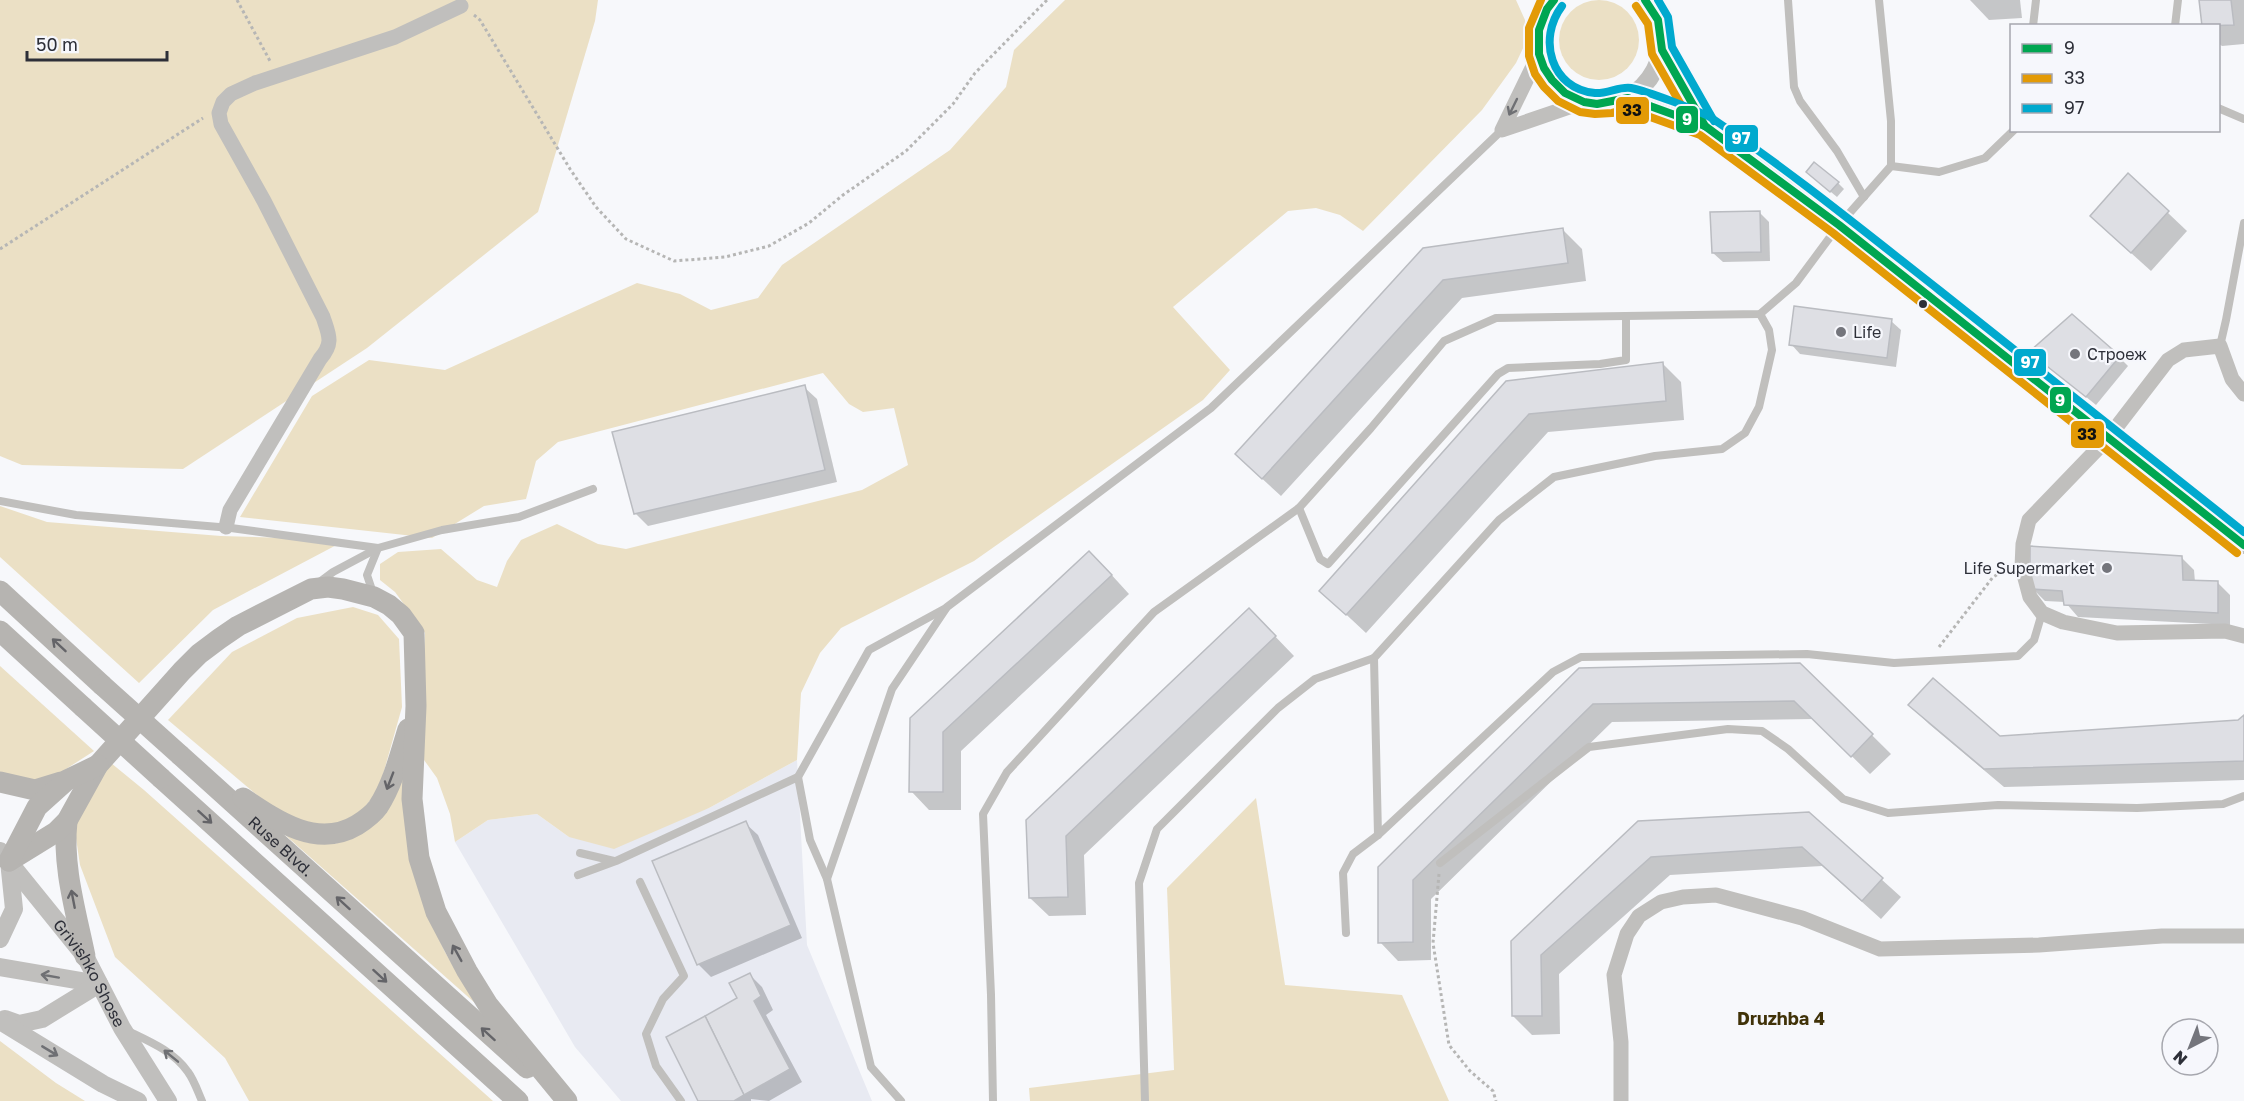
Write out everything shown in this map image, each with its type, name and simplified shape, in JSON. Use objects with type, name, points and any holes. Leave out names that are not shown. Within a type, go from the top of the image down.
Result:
[{"type":"main road","points":[[4,856],[56,832],[66,821],[98,765],[200,654],[238,626],[311,589],[328,587],[374,597],[389,605],[414,633],[416,706],[412,799],[419,858],[436,912],[488,1005],[565,1101]]},
{"type":"main road","name":"Ruse Blvd.","points":[[0,591],[180,756],[565,1101]]},
{"type":"main road","name":"Ruse Blvd.","points":[[0,631],[518,1101]]},
{"type":"main road","points":[[0,640],[83,707]]},
{"type":"main road","points":[[180,756],[272,817],[311,833],[320,835],[336,833],[351,828],[377,809],[394,773],[416,706]]},
{"type":"main road","points":[[0,782],[35,789],[67,780],[98,765]]},
{"type":"main road","points":[[4,856],[37,807],[67,780]]},
{"type":"main road","points":[[66,821],[67,864],[85,956]]},
{"type":"street","points":[[1554,0],[1547,9],[1539,30],[1539,54],[1551,80],[1565,93],[1584,102]]},
{"type":"street","points":[[1502,130],[1584,102],[1610,103],[1628,98],[1644,86],[1656,70],[1662,50],[1661,31],[1651,3]]},
{"type":"street","points":[[226,527],[230,510],[320,358],[328,350],[330,337],[323,317],[264,201],[221,124],[219,113],[223,102],[231,94],[278,75],[394,37],[461,6]]},
{"type":"street","points":[[1662,50],[1705,126]]},
{"type":"street","points":[[1502,130],[1539,54]]},
{"type":"street","points":[[1628,98],[1705,126],[1839,225],[2244,545]]},
{"type":"street","points":[[2244,394],[2232,379],[2220,346],[2184,350],[2168,360],[2108,438],[2029,520],[2022,559],[2030,597],[2042,613],[2063,622],[2117,633],[2225,631],[2244,636]]},
{"type":"street","points":[[0,939],[14,909],[4,856]]},
{"type":"street","name":"Grivishko Shose","points":[[4,856],[85,956],[122,1028],[168,1101]]},
{"type":"street","points":[[1622,1101],[1622,1042],[1614,975],[1628,934],[1639,916],[1661,902],[1683,897],[1716,895],[1802,918],[1880,949],[2038,945],[2162,936],[2244,936]]},
{"type":"street","points":[[0,967],[99,984]]},
{"type":"street","points":[[0,1019],[19,1024],[42,1019],[99,984]]},
{"type":"street","points":[[0,1019],[103,1084],[138,1101]]},
{"type":"lane","points":[[1788,0],[1794,87],[1800,101],[1837,152],[1864,197]]},
{"type":"lane","points":[[993,1101],[992,995],[984,814],[1007,772],[1154,612],[1299,508],[1371,428],[1444,341],[1496,318],[1760,314],[1796,283],[1839,225],[1891,166],[1892,121],[1880,0]]},
{"type":"lane","points":[[2033,24],[2036,0]]},
{"type":"lane","points":[[2175,24],[2178,0]]},
{"type":"lane","points":[[2220,109],[2244,119]]},
{"type":"lane","points":[[578,875],[616,861],[798,777],[868,650],[947,607],[1211,408],[1502,130]]},
{"type":"lane","points":[[1891,166],[1940,172],[1986,158],[2012,132]]},
{"type":"lane","points":[[2220,346],[2243,240],[2244,223]]},
{"type":"lane","points":[[1145,1101],[1139,883],[1157,829],[1278,708],[1305,686],[1314,679],[1374,658],[1499,520],[1554,477],[1655,456],[1722,449],[1744,433],[1760,407],[1772,350],[1768,330],[1760,314]]},
{"type":"lane","points":[[1299,508],[1320,558],[1328,564],[1498,374],[1508,368],[1599,364],[1626,360],[1626,317]]},
{"type":"lane","points":[[311,589],[333,572],[378,548],[442,530],[519,517],[593,489]]},
{"type":"lane","points":[[0,501],[76,515],[226,527],[378,548]]},
{"type":"lane","points":[[374,597],[367,575],[378,548]]},
{"type":"lane","points":[[826,879],[892,689],[947,607]]},
{"type":"lane","points":[[1346,933],[1343,873],[1353,854],[1378,835],[1553,672],[1581,657],[1797,654],[1894,663],[2018,656],[2034,640],[2042,613]]},
{"type":"lane","points":[[1374,658],[1378,835]]},
{"type":"lane","points":[[1440,863],[1589,747],[1728,729],[1762,731],[1788,749],[1843,800],[1888,813],[1998,805],[2137,808],[2223,804],[2244,796]]},
{"type":"lane","points":[[798,777],[810,840],[826,879],[871,1067],[901,1101]]},
{"type":"lane","points":[[580,853],[616,861]]},
{"type":"lane","points":[[640,882],[684,976],[663,999],[646,1034],[656,1066],[681,1101]]},
{"type":"lane","points":[[122,1028],[160,1047],[175,1058],[188,1072],[202,1101]]},
{"type":"path","points":[[237,0],[278,75]]},
{"type":"path","points":[[461,6],[480,20],[570,169],[597,207],[626,239],[674,261],[725,257],[769,246],[809,223],[843,195],[906,151],[953,104],[975,73],[1047,0]]},
{"type":"path","points":[[0,249],[199,120],[219,113]]},
{"type":"path","points":[[1929,661],[1993,577],[2022,559]]},
{"type":"path","points":[[1440,863],[1433,943],[1449,1045],[1470,1071],[1493,1091],[1496,1101]]},
{"type":"shaded area","points":[[0,0],[598,0],[595,21],[538,212],[367,348],[183,469],[22,465],[0,456]]},
{"type":"shaded area","points":[[1065,0],[1516,0],[1525,20],[1525,44],[1516,63],[1482,110],[1363,231],[1340,215],[1316,208],[1288,211],[1173,307],[1230,370],[1203,400],[974,561],[841,628],[820,653],[801,693],[797,760],[709,808],[614,849],[569,837],[537,814],[488,820],[455,842],[450,814],[437,778],[419,753],[425,633],[395,592],[380,580],[380,564],[398,552],[441,549],[477,580],[497,587],[507,561],[521,540],[557,524],[598,544],[626,549],[862,490],[908,465],[894,408],[863,412],[849,404],[823,373],[558,442],[536,461],[526,499],[484,506],[432,538],[240,517],[312,396],[369,360],[445,370],[637,283],[680,294],[711,310],[758,298],[782,265],[950,150],[1006,87],[1014,50]]},
{"type":"shaded area","points":[[1599,0],[1614,3],[1627,12],[1636,25],[1639,40],[1636,55],[1627,68],[1614,77],[1599,80],[1584,77],[1571,68],[1562,55],[1559,40],[1562,25],[1571,12],[1584,3]]},
{"type":"shaded area","points":[[0,506],[47,522],[221,536],[346,540],[213,610],[139,683],[0,557]]},
{"type":"shaded area","points":[[353,607],[378,615],[399,639],[402,707],[379,789],[361,812],[335,825],[305,824],[276,811],[168,720],[232,652],[297,618]]},
{"type":"shaded area","points":[[0,666],[94,751],[49,780],[32,783],[0,773]]},
{"type":"shaded area","points":[[797,760],[807,945],[872,1101],[621,1101],[575,1047],[455,842],[488,820],[537,814],[569,837],[709,808]]},
{"type":"shaded area","points":[[111,763],[493,1101],[249,1101],[225,1058],[115,957],[80,865],[73,818]]},
{"type":"shaded area","points":[[406,765],[427,914],[445,952],[475,1003],[284,834],[309,843],[334,844],[351,839]]},
{"type":"shaded area","points":[[1256,798],[1285,985],[1402,995],[1449,1101],[1030,1101],[1029,1088],[1174,1070],[1167,888]]},
{"type":"shaded area","points":[[0,1041],[56,1083],[85,1101],[0,1101]]},
{"type":"building","points":[[2199,0],[2231,0],[2234,25],[2202,24]]},
{"type":"building","points":[[1814,162],[1839,182],[1830,192],[1806,172]]},
{"type":"building","points":[[2128,173],[2169,211],[2131,253],[2090,216]]},
{"type":"building","points":[[1760,211],[1761,252],[1712,253],[1710,212]]},
{"type":"building","points":[[1563,228],[1568,263],[1443,280],[1262,479],[1235,454],[1423,248]]},
{"type":"building","name":"Life","points":[[1794,306],[1892,319],[1887,358],[1789,345]]},
{"type":"building","name":"Строеж","points":[[2072,314],[2120,356],[2086,397],[2029,352]]},
{"type":"building","points":[[1663,362],[1666,401],[1529,414],[1346,615],[1319,591],[1506,381]]},
{"type":"building","points":[[805,385],[825,470],[634,514],[612,432]]},
{"type":"building","name":"Life Supermarket","points":[[2030,546],[2182,556],[2183,580],[2218,581],[2218,613],[2064,605],[2062,591],[2030,589]]},
{"type":"building","points":[[1089,551],[1112,575],[943,732],[943,792],[909,792],[910,718]]},
{"type":"building","points":[[1249,608],[1276,636],[1066,836],[1068,897],[1029,898],[1026,820]]},
{"type":"building","points":[[1800,663],[1873,734],[1851,757],[1794,701],[1593,704],[1413,880],[1413,942],[1378,943],[1378,867],[1579,668]]},
{"type":"building","points":[[1933,678],[2000,736],[2238,720],[2244,715],[2244,761],[1984,769],[1908,705]]},
{"type":"building","points":[[1809,812],[1883,878],[1862,901],[1802,847],[1651,857],[1541,955],[1542,1016],[1512,1016],[1511,941],[1638,821]]},
{"type":"building","points":[[746,821],[791,925],[697,965],[652,861]]},
{"type":"building","points":[[750,973],[761,996],[754,1001],[790,1069],[744,1095],[705,1016],[737,998],[729,983]]},
{"type":"building","points":[[705,1016],[744,1095],[734,1101],[698,1101],[666,1037]]},
{"type":"transit line","name":"33","points":[[1541,0],[1529,28],[1529,56],[1535,74],[1558,101],[1580,112],[1595,114],[1628,109],[1700,135],[1833,233],[2237,553]]},
{"type":"transit line","name":"9","points":[[1554,0],[1547,9],[1539,30],[1539,54],[1544,68],[1565,93],[1584,102],[1597,104],[1628,98],[1705,126],[1839,225],[2244,545]]},
{"type":"transit line","name":"9","points":[[1645,0],[1658,20],[1662,50],[1705,126]]},
{"type":"transit line","name":"97","points":[[1658,0],[1668,17],[1672,47],[1714,121]]},
{"type":"transit line","name":"97","points":[[1562,6],[1554,19],[1550,33],[1550,47],[1559,72],[1568,82],[1580,89],[1595,93],[1631,88],[1697,111],[1713,119],[1855,224],[2244,532]]},
{"type":"transit line","name":"33","points":[[1636,6],[1648,24],[1652,54],[1696,131]]},
{"type":"place","name":"Life","points":[[1841,332]]},
{"type":"place","name":"Строеж","points":[[2075,354]]},
{"type":"place","name":"Life Supermarket","points":[[2107,568]]},
{"type":"district","name":"Druzhba 4","points":[[1781,1018]]}]
